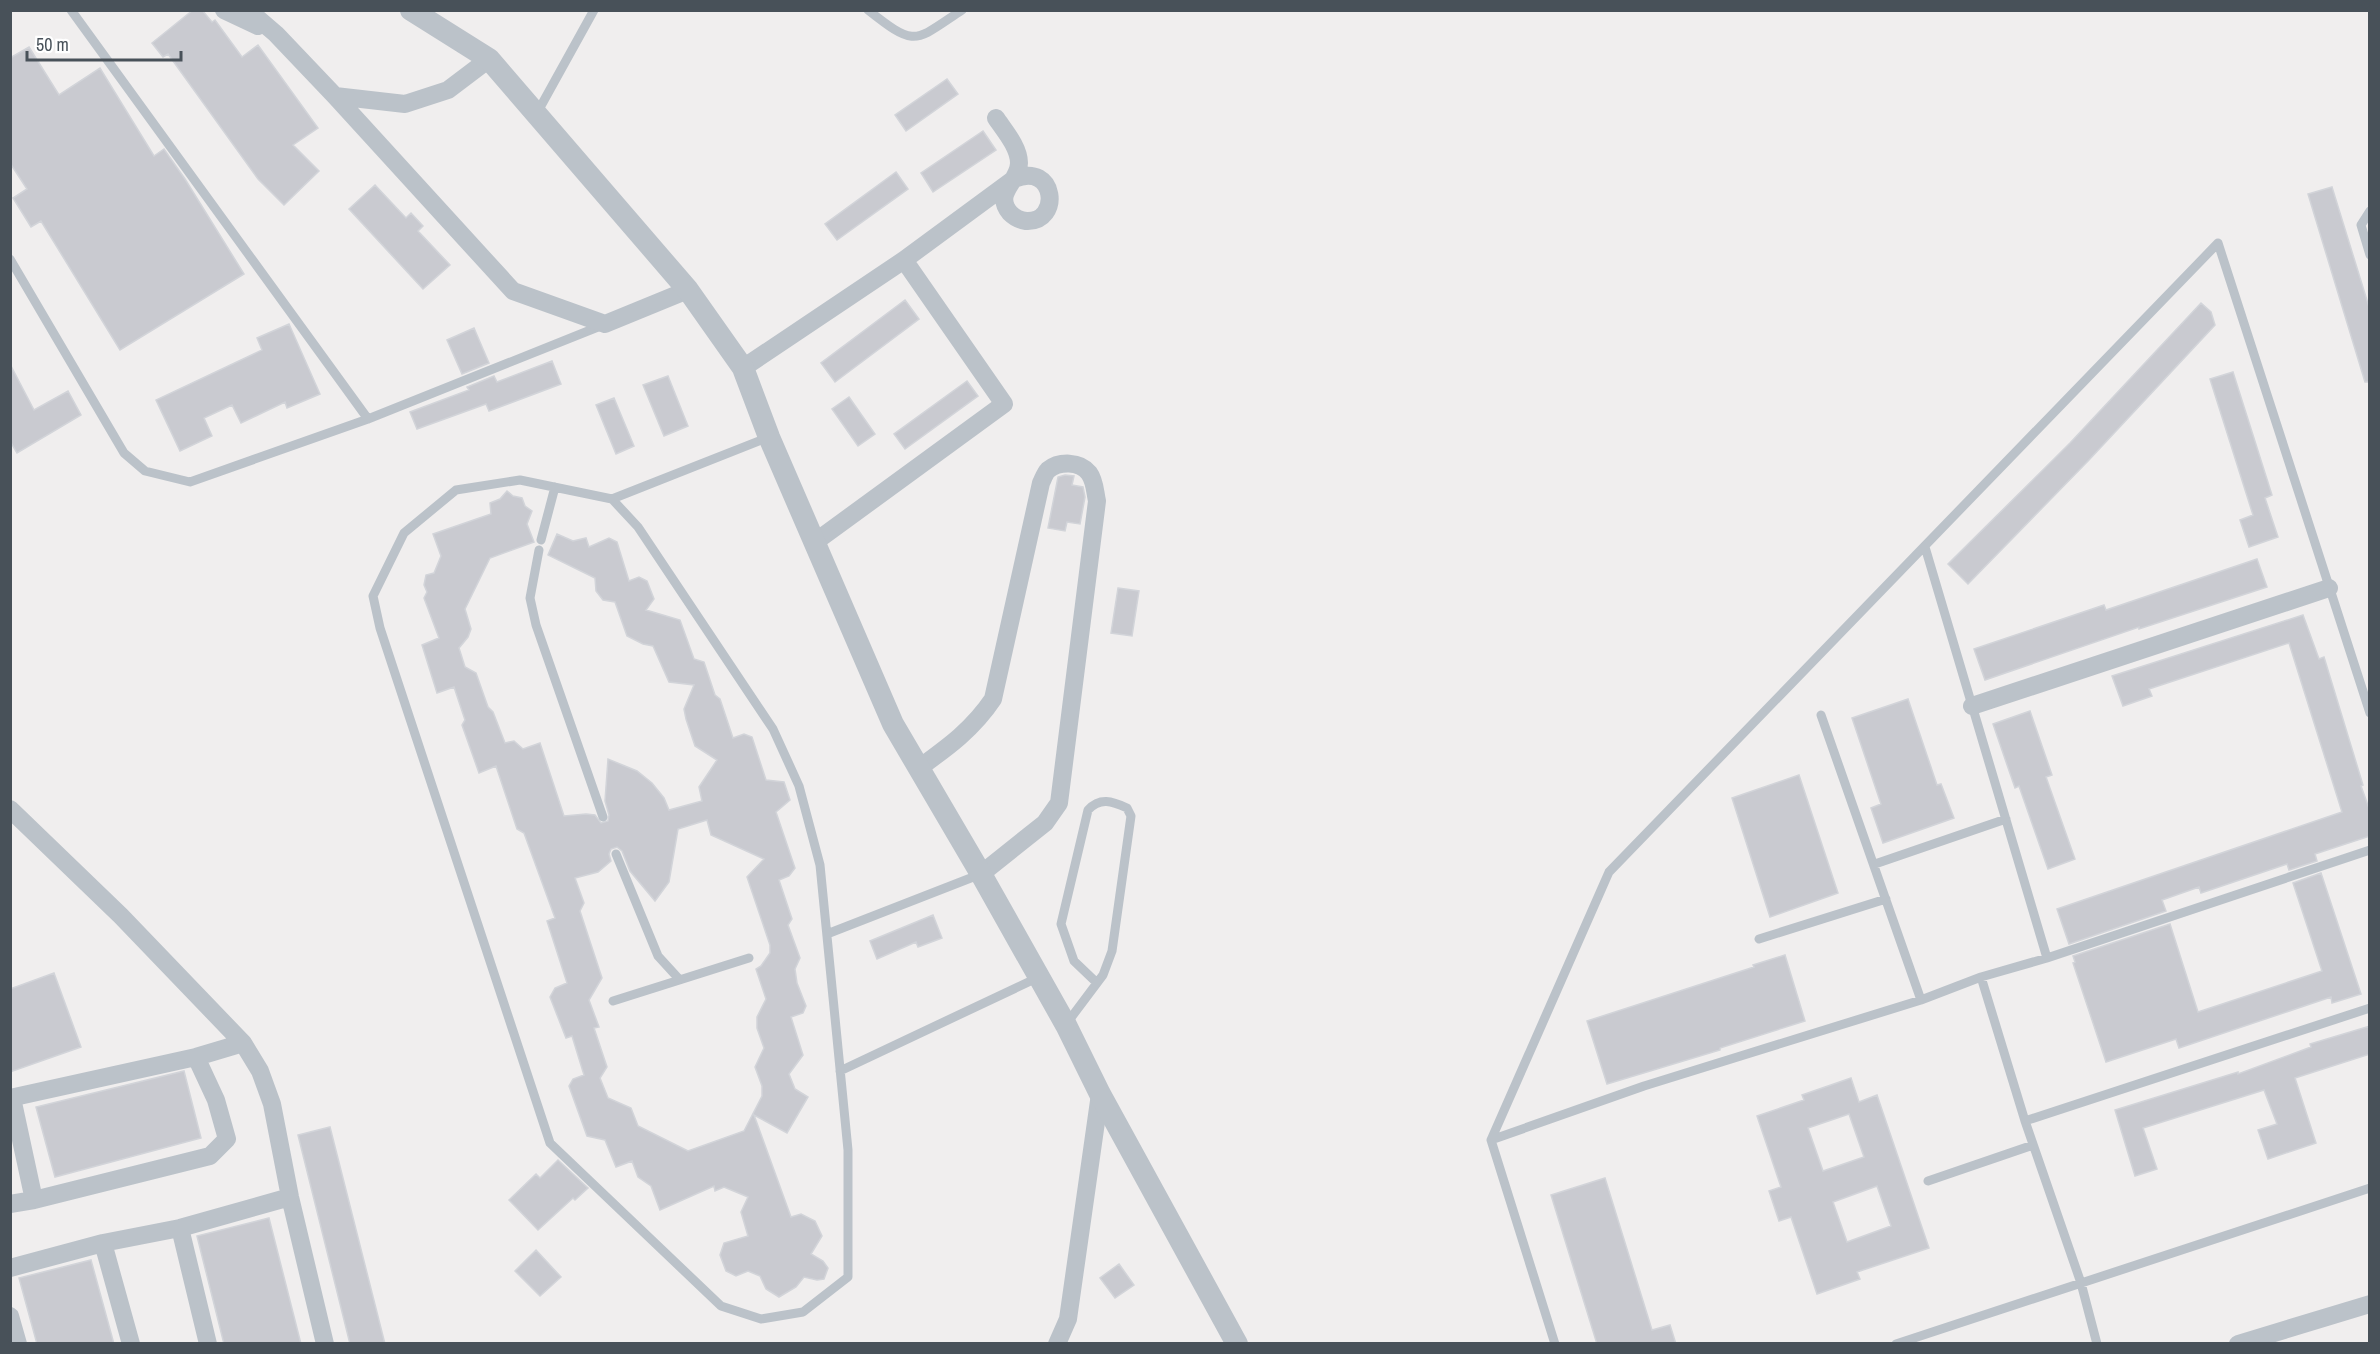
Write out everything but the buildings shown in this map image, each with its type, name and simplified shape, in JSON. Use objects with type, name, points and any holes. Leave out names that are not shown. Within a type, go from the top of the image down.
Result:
[{"type":"street","points":[[224,10],[276,34]]},
{"type":"street","points":[[248,10],[276,34],[335,96],[513,291],[605,324],[688,290]]},
{"type":"street","points":[[268,10],[276,34]]},
{"type":"street","points":[[411,10],[489,59],[688,290],[743,368],[769,437],[893,724],[1066,1025],[1100,1094],[1237,1344]]},
{"type":"street","points":[[335,96],[405,104],[448,90],[489,59]]},
{"type":"street","points":[[743,368],[904,260],[1014,178],[1019,163],[1018,157],[1010,138],[996,118]]},
{"type":"street","points":[[815,542],[1004,404],[904,260]]},
{"type":"street","points":[[919,768],[955,742],[979,719],[993,699],[1041,483],[1047,471],[1059,464],[1074,464],[1087,471],[1093,480],[1097,501],[1059,803],[1045,823],[981,874]]},
{"type":"street","points":[[1972,706],[2329,588]]},
{"type":"street","points":[[10,809],[121,916],[243,1043],[261,1071],[272,1104],[290,1197],[325,1344]]},
{"type":"street","points":[[34,1200],[11,1098],[196,1057],[243,1043]]},
{"type":"street","points":[[10,1204],[210,1156],[227,1138],[216,1100],[196,1057]]},
{"type":"street","points":[[1057,1344],[1068,1319],[1100,1094]]},
{"type":"street","points":[[10,1268],[103,1243],[180,1228],[290,1197]]},
{"type":"street","points":[[180,1228],[208,1344]]},
{"type":"street","points":[[103,1243],[130,1344]]},
{"type":"street","points":[[2238,1344],[2260,1340],[2370,1304]]},
{"type":"street","points":[[10,1316],[18,1344]]},
{"type":"lane","points":[[71,10],[368,420]]},
{"type":"lane","points":[[536,115],[594,10]]},
{"type":"lane","points":[[868,10],[896,33],[913,38],[926,34],[962,10]]},
{"type":"lane","points":[[2370,211],[2361,225],[2370,255]]},
{"type":"lane","points":[[1555,1344],[1491,1140],[1609,872],[2218,243],[2370,713]]},
{"type":"lane","points":[[10,259],[124,453],[145,471],[190,482],[368,420],[605,324]]},
{"type":"lane","points":[[612,499],[638,527],[773,729],[799,786],[820,865],[848,1150],[848,1277],[803,1312],[761,1319],[721,1306],[550,1143],[380,628],[373,596],[404,533],[456,490],[520,480],[612,499],[769,437]]},
{"type":"lane","points":[[555,487],[540,545],[530,598],[536,625],[603,817]]},
{"type":"lane","points":[[1925,547],[2047,958]]},
{"type":"lane","points":[[1821,715],[1921,1000]]},
{"type":"lane","points":[[1066,1025],[1103,975],[1112,951],[1131,816],[1127,808],[1106,801],[1095,803],[1088,810],[1061,924],[1074,961],[1097,983]]},
{"type":"lane","points":[[1875,864],[2006,819]]},
{"type":"lane","points":[[1491,1140],[1644,1086],[1921,1000],[1981,977],[2047,958],[2140,925],[2370,850]]},
{"type":"lane","points":[[616,854],[658,956],[679,980]]},
{"type":"lane","points":[[827,934],[981,874]]},
{"type":"lane","points":[[1759,939],[1887,898]]},
{"type":"lane","points":[[613,1001],[749,958]]},
{"type":"lane","points":[[840,1071],[1039,977]]},
{"type":"lane","points":[[1981,977],[2025,1121],[2081,1283],[2097,1344]]},
{"type":"lane","points":[[2025,1121],[2370,1008]]},
{"type":"lane","points":[[1928,1181],[2033,1145]]},
{"type":"lane","points":[[1896,1344],[2370,1188]]}]
